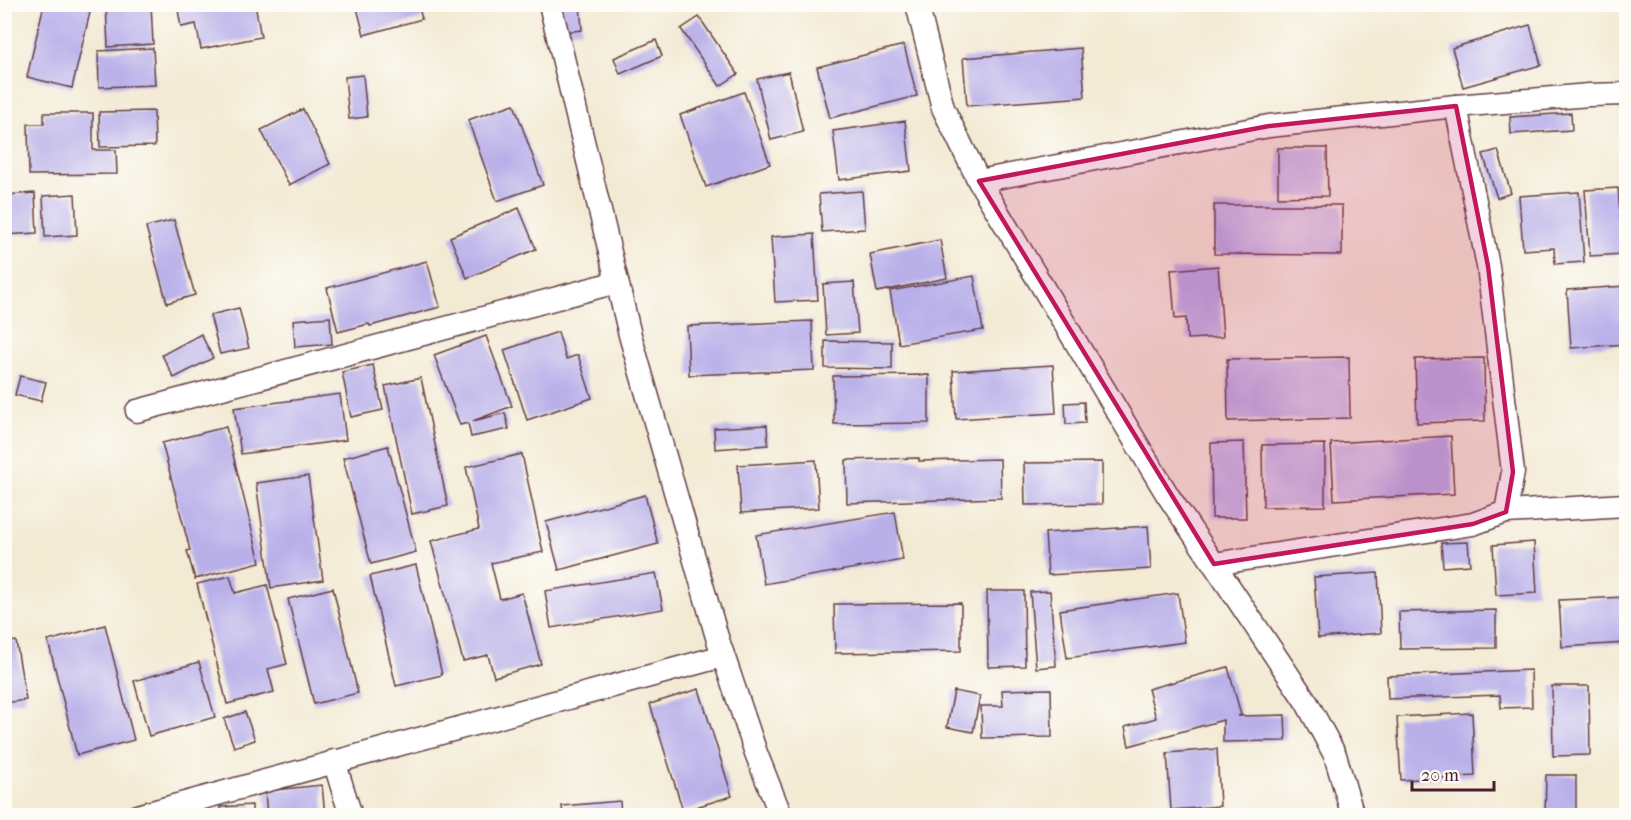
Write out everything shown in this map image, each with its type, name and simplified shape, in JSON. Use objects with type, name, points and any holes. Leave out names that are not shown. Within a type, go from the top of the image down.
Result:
[{"type":"street","points":[[550,4],[633,346],[723,656],[780,816]]},
{"type":"street","points":[[917,4],[943,108],[979,181],[1167,494],[1307,703],[1335,755],[1353,816]]},
{"type":"street","points":[[979,181],[1269,126],[1456,106],[1626,94]]},
{"type":"street","points":[[1456,106],[1488,266],[1513,472],[1506,512]]},
{"type":"street","points":[[137,411],[617,282]]},
{"type":"street","points":[[1214,564],[1473,524],[1506,512],[1626,505]]},
{"type":"street","points":[[136,816],[723,656]]},
{"type":"street","points":[[334,761],[351,816]]},
{"type":"highlighted area","points":[[1456,106],[1488,266],[1513,472],[1506,512],[1473,524],[1214,564],[979,181],[1269,126]]},
{"type":"building","points":[[44,4],[92,4],[72,88],[27,77]]},
{"type":"building","points":[[106,4],[151,4],[153,44],[108,47]]},
{"type":"building","points":[[177,4],[255,4],[261,37],[201,49],[196,24],[181,27]]},
{"type":"building","points":[[356,4],[418,4],[422,19],[364,35]]},
{"type":"building","points":[[562,4],[580,4],[582,30],[564,32]]},
{"type":"building","points":[[699,17],[738,74],[720,86],[681,29]]},
{"type":"building","points":[[1530,25],[1541,65],[1463,87],[1452,48]]},
{"type":"building","points":[[656,40],[662,56],[620,74],[614,58]]},
{"type":"building","points":[[904,45],[917,96],[830,118],[817,67]]},
{"type":"building","points":[[153,48],[155,85],[99,87],[98,51]]},
{"type":"building","points":[[1081,48],[1085,97],[967,106],[963,58]]},
{"type":"building","points":[[789,72],[803,132],[771,140],[757,79]]},
{"type":"building","points":[[363,75],[367,117],[349,119],[345,77]]},
{"type":"building","points":[[744,92],[770,164],[706,187],[680,115]]},
{"type":"building","points":[[514,104],[543,185],[497,201],[468,120]]},
{"type":"building","points":[[303,109],[330,164],[289,185],[261,130]]},
{"type":"building","points":[[154,111],[155,146],[100,147],[99,112]]},
{"type":"building","points":[[44,113],[93,113],[93,150],[116,150],[117,174],[29,175],[28,124],[44,124]]},
{"type":"building","points":[[1571,113],[1572,130],[1511,134],[1510,117]]},
{"type":"building","points":[[905,121],[911,171],[839,180],[833,131]]},
{"type":"building","points":[[1278,148],[1327,148],[1328,196],[1278,197]]},
{"type":"building","points":[[1498,150],[1511,193],[1497,198],[1483,154]]},
{"type":"building","points":[[1618,188],[1623,254],[1590,256],[1585,190]]},
{"type":"building","points":[[862,191],[865,229],[822,232],[819,194]]},
{"type":"building","points":[[1579,192],[1584,262],[1555,264],[1554,248],[1523,250],[1519,196]]},
{"type":"building","points":[[35,193],[37,233],[4,235],[4,195]]},
{"type":"building","points":[[75,194],[77,235],[45,237],[43,196]]},
{"type":"building","points":[[1214,205],[1342,205],[1342,255],[1214,254]]},
{"type":"building","points":[[519,208],[536,249],[467,278],[450,237]]},
{"type":"building","points":[[174,220],[195,295],[167,303],[146,227]]},
{"type":"building","points":[[814,234],[818,300],[775,302],[771,237]]},
{"type":"building","points":[[940,240],[947,278],[877,292],[870,254]]},
{"type":"building","points":[[427,261],[440,307],[338,332],[327,288]]},
{"type":"building","points":[[1218,266],[1223,337],[1187,339],[1186,318],[1175,319],[1171,270]]},
{"type":"building","points":[[974,276],[983,330],[899,344],[890,291]]},
{"type":"building","points":[[854,282],[858,333],[826,335],[823,284]]},
{"type":"building","points":[[1626,286],[1626,344],[1571,348],[1567,290]]},
{"type":"building","points":[[239,308],[249,348],[220,354],[210,315]]},
{"type":"building","points":[[330,317],[332,344],[295,347],[293,320]]},
{"type":"building","points":[[812,321],[814,370],[689,375],[687,326]]},
{"type":"building","points":[[558,332],[566,359],[578,355],[592,398],[527,420],[504,350]]},
{"type":"building","points":[[201,334],[213,358],[174,378],[162,355]]},
{"type":"building","points":[[486,336],[512,406],[473,421],[505,413],[509,429],[471,437],[468,423],[460,425],[434,355]]},
{"type":"building","points":[[825,341],[892,342],[892,369],[825,368]]},
{"type":"building","points":[[1349,357],[1350,418],[1228,421],[1227,359]]},
{"type":"building","points":[[1484,358],[1485,421],[1417,423],[1415,359]]},
{"type":"building","points":[[373,365],[383,410],[351,417],[342,372]]},
{"type":"building","points":[[1053,365],[1056,413],[956,419],[953,371]]},
{"type":"building","points":[[929,375],[929,423],[834,424],[833,376]]},
{"type":"building","points":[[20,376],[46,382],[41,401],[15,395]]},
{"type":"building","points":[[421,378],[448,506],[412,514],[385,386]]},
{"type":"building","points":[[340,394],[346,440],[241,454],[234,408]]},
{"type":"building","points":[[1084,402],[1085,423],[1066,424],[1065,403]]},
{"type":"building","points":[[767,425],[768,445],[715,449],[714,428]]},
{"type":"building","points":[[226,427],[260,562],[195,579],[187,551],[190,550],[162,443]]},
{"type":"building","points":[[1451,436],[1454,494],[1334,500],[1331,443]]},
{"type":"building","points":[[1244,442],[1246,518],[1212,518],[1211,443]]},
{"type":"building","points":[[1325,444],[1325,506],[1263,507],[1262,445]]},
{"type":"building","points":[[388,446],[416,552],[371,564],[343,458]]},
{"type":"building","points":[[522,454],[543,552],[491,563],[500,599],[522,593],[541,664],[494,677],[488,655],[463,661],[431,541],[479,529],[466,467]]},
{"type":"building","points":[[919,458],[919,461],[1000,459],[1001,498],[847,503],[846,460]]},
{"type":"building","points":[[816,460],[819,508],[741,513],[738,465]]},
{"type":"building","points":[[1102,462],[1102,504],[1025,505],[1024,463]]},
{"type":"building","points":[[308,476],[323,580],[271,588],[256,483]]},
{"type":"building","points":[[645,495],[658,544],[559,570],[546,522]]},
{"type":"building","points":[[895,512],[903,560],[764,584],[756,535]]},
{"type":"building","points":[[1148,526],[1151,569],[1048,575],[1045,533]]},
{"type":"building","points":[[1468,542],[1470,565],[1443,567],[1441,543]]},
{"type":"building","points":[[1534,542],[1537,593],[1496,595],[1493,545]]},
{"type":"building","points":[[416,565],[442,675],[396,686],[370,576]]},
{"type":"building","points":[[656,573],[663,609],[551,628],[545,591]]},
{"type":"building","points":[[1378,573],[1381,633],[1318,638],[1314,577]]},
{"type":"building","points":[[230,576],[235,593],[267,585],[287,664],[268,669],[274,692],[227,704],[197,584]]},
{"type":"building","points":[[333,588],[358,693],[314,704],[288,599]]},
{"type":"building","points":[[987,591],[1024,591],[1025,666],[988,667]]},
{"type":"building","points":[[1050,591],[1056,666],[1036,668],[1030,592]]},
{"type":"building","points":[[1178,593],[1185,642],[1067,658],[1060,610]]},
{"type":"building","points":[[1626,597],[1626,643],[1562,647],[1559,600]]},
{"type":"building","points":[[961,603],[961,651],[835,653],[834,604]]},
{"type":"building","points":[[1496,610],[1496,648],[1400,649],[1399,612]]},
{"type":"building","points":[[105,625],[134,740],[77,755],[48,641]]},
{"type":"building","points":[[16,641],[26,700],[4,703],[4,643]]},
{"type":"building","points":[[199,662],[215,717],[149,736],[134,681]]},
{"type":"building","points":[[1228,667],[1241,715],[1238,716],[1285,715],[1286,741],[1223,742],[1223,720],[1129,746],[1125,727],[1156,718],[1148,689]]},
{"type":"building","points":[[1531,670],[1532,707],[1501,708],[1500,695],[1388,699],[1387,676]]},
{"type":"building","points":[[1552,686],[1589,686],[1590,755],[1553,756]]},
{"type":"building","points":[[699,689],[732,796],[683,811],[650,704]]},
{"type":"building","points":[[1051,689],[1052,737],[982,738],[981,706],[1003,706],[1002,690]]},
{"type":"building","points":[[954,691],[980,696],[973,732],[947,727]]},
{"type":"building","points":[[245,712],[255,740],[234,747],[224,719]]},
{"type":"building","points":[[1472,713],[1475,776],[1401,780],[1397,717]]},
{"type":"building","points":[[1217,749],[1220,806],[1171,810],[1167,753]]},
{"type":"building","points":[[1546,775],[1576,775],[1576,816],[1545,816]]},
{"type":"building","points":[[322,785],[325,816],[267,816],[265,791]]},
{"type":"building","points":[[620,801],[621,816],[563,816],[562,806]]},
{"type":"building","points":[[252,805],[252,816],[221,816],[220,807]]}]
